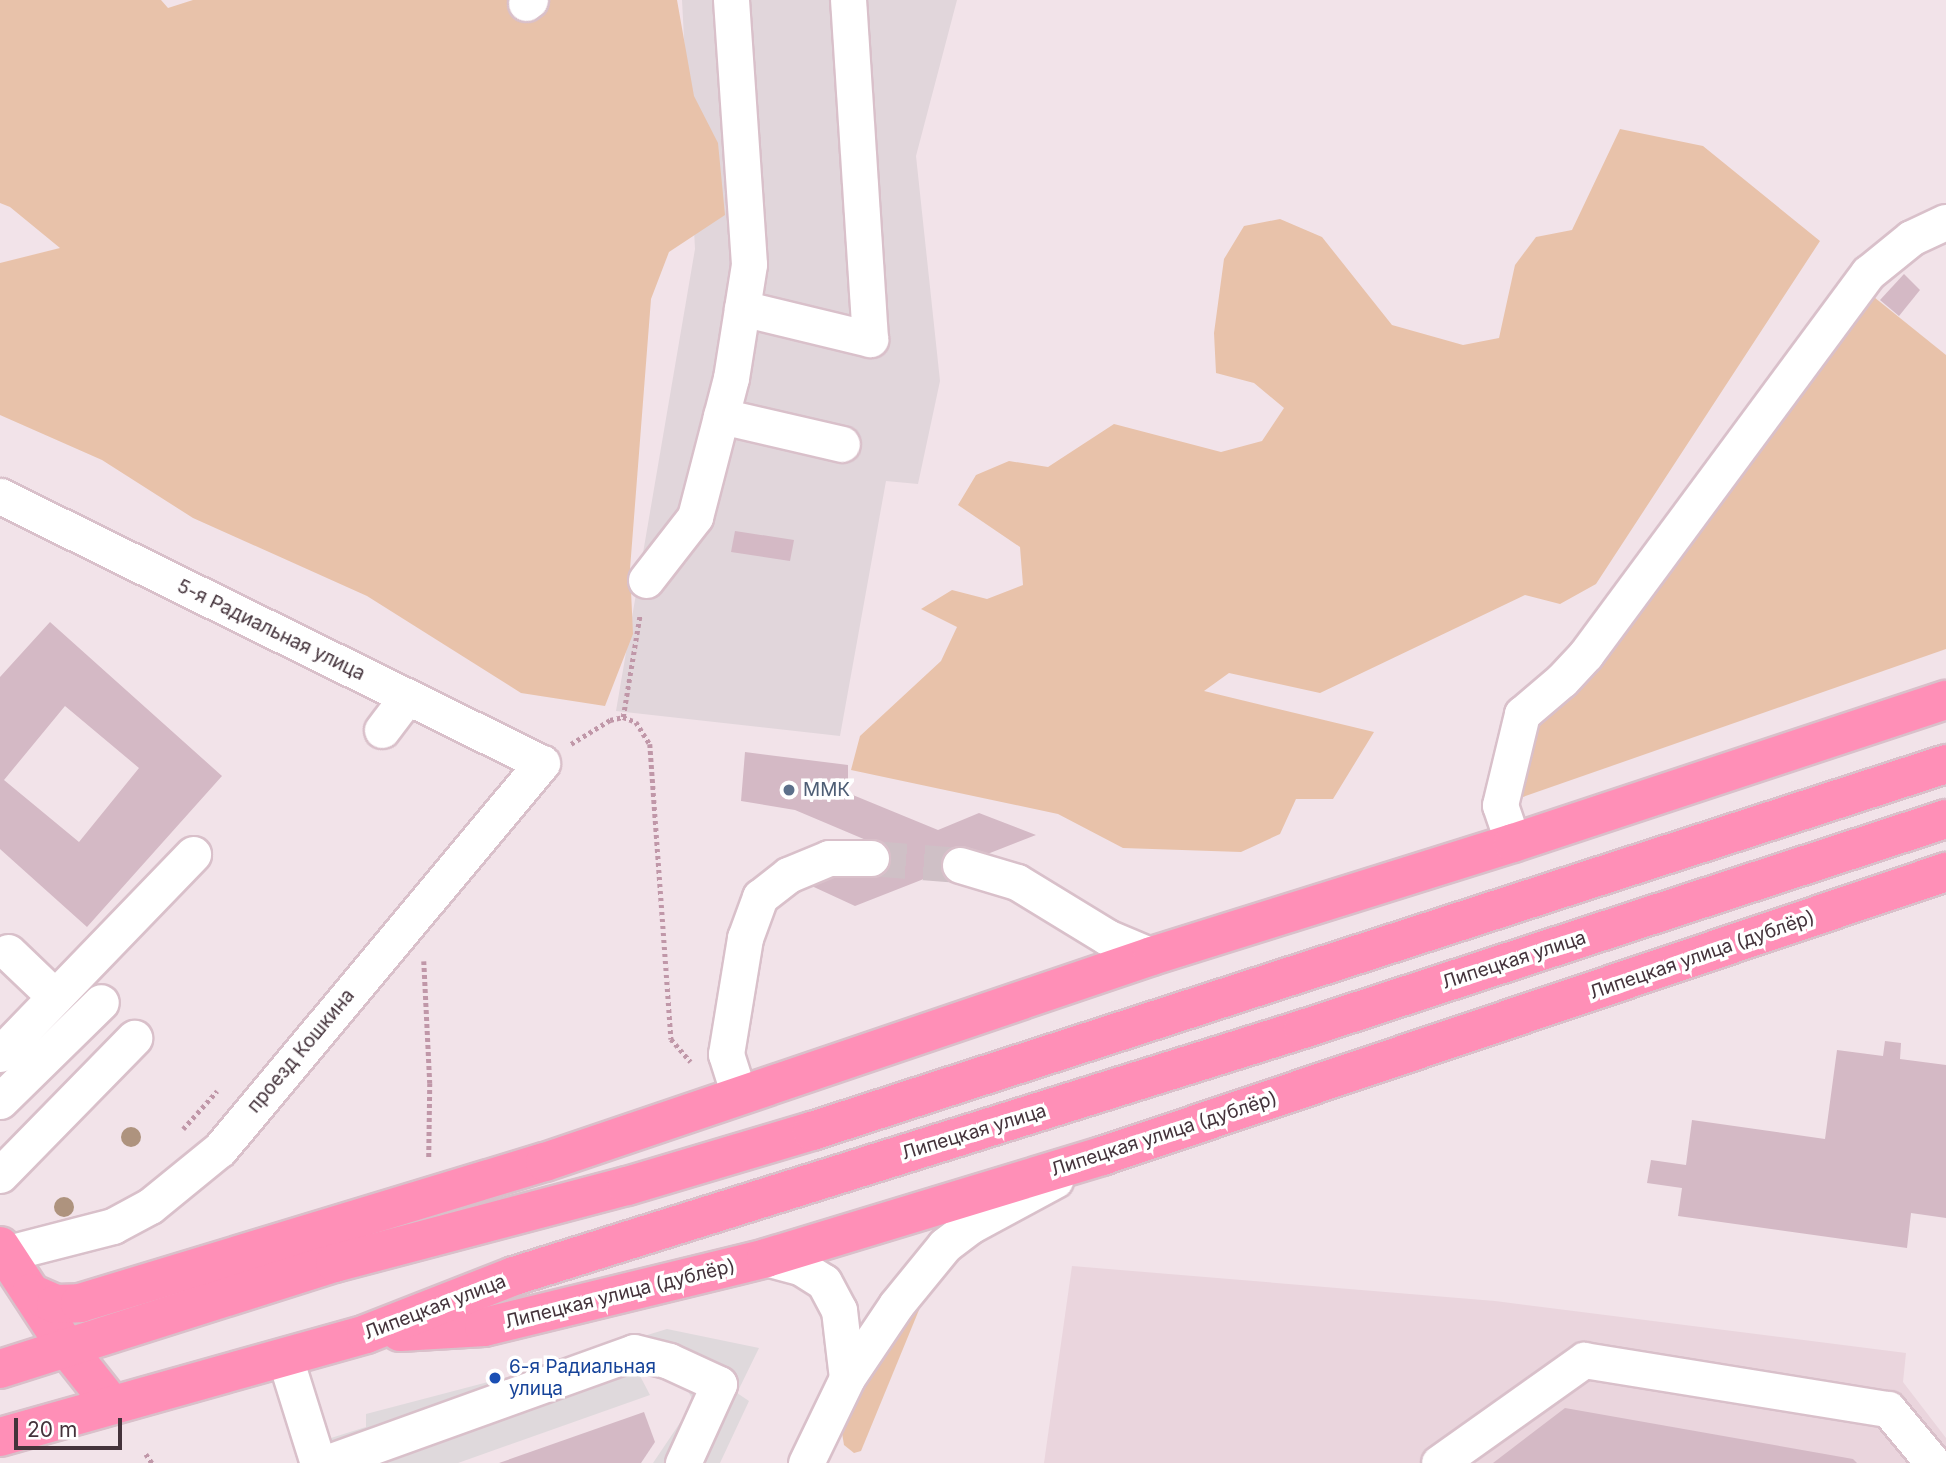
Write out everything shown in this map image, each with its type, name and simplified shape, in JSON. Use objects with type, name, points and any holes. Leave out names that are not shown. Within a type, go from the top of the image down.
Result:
[{"type":"main road","points":[[31,1293],[57,1304],[80,1303],[545,1162],[1152,956],[1513,842],[1946,700]]},
{"type":"main road","points":[[0,1369],[335,1263],[627,1186],[812,1131],[1946,764]]},
{"type":"main road","name":"Липецкая улица","points":[[0,1437],[366,1334],[514,1276],[1303,1029],[1946,819]]},
{"type":"main road","name":"Липецкая улица (дублёр)","points":[[366,1334],[484,1327],[766,1258],[1102,1156],[1946,872]]},
{"type":"main road","points":[[335,1263],[545,1162]]},
{"type":"main road","points":[[2,1252],[66,1347],[112,1405]]},
{"type":"street","points":[[646,580],[695,517],[721,416],[749,264],[731,0]]},
{"type":"street","points":[[742,308],[870,339],[848,0]]},
{"type":"street","points":[[1513,842],[1500,805],[1522,714],[1562,680],[1586,654],[1868,273],[1911,238],[1946,222]]},
{"type":"street","points":[[721,416],[842,444]]},
{"type":"street","name":"5-я Радиальная улица","points":[[0,496],[542,763]]},
{"type":"street","points":[[382,730],[407,696]]},
{"type":"street","name":"проезд Кошкина","points":[[2,1252],[113,1226],[150,1206],[220,1149],[542,763]]},
{"type":"street","points":[[0,1054],[193,854]]},
{"type":"street","points":[[739,1095],[726,1054],[745,938],[760,897],[788,875],[829,858],[871,858]]},
{"type":"street","points":[[960,865],[1017,882],[1107,937],[1152,956]]},
{"type":"street","points":[[8,952],[55,997]]},
{"type":"street","points":[[0,1101],[101,1002]]},
{"type":"street","points":[[0,1175],[134,1038]]},
{"type":"street","points":[[809,1462],[847,1378],[896,1305],[945,1245],[970,1226],[1102,1156]]},
{"type":"street","points":[[766,1258],[800,1267],[824,1282],[839,1310],[847,1378]]},
{"type":"street","points":[[326,1463],[634,1352],[669,1361],[719,1384],[683,1463]]},
{"type":"street","points":[[285,1358],[318,1463]]},
{"type":"street","points":[[1439,1463],[1584,1360],[1888,1409],[1933,1463]]},
{"type":"path","points":[[623,717],[646,580]]},
{"type":"path","points":[[542,763],[610,720],[623,717],[636,722],[650,744],[671,1039],[694,1065]]},
{"type":"path","points":[[423,954],[429,1083],[429,1157]]},
{"type":"path","points":[[146,1454],[152,1463]]},
{"type":"shaded area","points":[[0,0],[161,0],[168,8],[193,0],[677,0],[694,96],[718,143],[725,215],[669,252],[651,299],[630,569],[633,634],[605,706],[521,693],[367,596],[193,518],[102,460],[0,415],[0,263],[60,248],[10,207],[0,203]]},
{"type":"shaded area","points":[[682,0],[957,0],[916,156],[940,381],[918,484],[886,481],[840,736],[616,711],[695,249]]},
{"type":"shaded area","points":[[1620,129],[1703,146],[1820,241],[1596,584],[1560,604],[1525,595],[1320,693],[1229,673],[1204,691],[1374,732],[1333,799],[1296,799],[1280,834],[1241,852],[1123,848],[1058,814],[851,770],[860,736],[941,661],[957,627],[921,609],[952,590],[987,599],[1023,585],[1020,547],[958,505],[976,475],[1009,461],[1048,467],[1114,424],[1221,452],[1262,441],[1284,408],[1254,383],[1216,373],[1214,333],[1224,259],[1244,226],[1280,219],[1322,237],[1392,325],[1463,345],[1499,338],[1515,265],[1536,237],[1572,230]]},
{"type":"shaded area","points":[[1859,285],[1946,355],[1946,649],[1500,805],[1522,714]]},
{"type":"shaded area","points":[[1072,1266],[1495,1301],[1906,1353],[1903,1382],[1946,1438],[1946,1463],[1044,1463]]},
{"type":"shaded area","points":[[918,1299],[921,1305],[861,1451],[854,1453],[844,1445],[842,1433],[888,1338]]},
{"type":"shaded area","points":[[667,1329],[759,1348],[737,1393],[749,1401],[720,1463],[653,1463],[694,1402],[684,1384],[639,1374],[650,1395],[458,1463],[308,1463],[312,1444],[366,1427],[366,1414],[522,1373]]},
{"type":"building","points":[[1904,274],[1920,290],[1899,316],[1880,300]]},
{"type":"building","points":[[735,531],[794,540],[790,561],[731,552]]},
{"type":"building","points":[[50,622],[222,776],[87,927],[0,849],[0,677]],"holes":[[[65,706],[139,768],[79,842],[4,780]]]},
{"type":"building","points":[[745,752],[848,765],[848,793],[938,830],[979,813],[1036,835],[855,906],[803,882],[892,851],[795,810],[741,801]]},
{"type":"building","points":[[1885,1041],[1901,1043],[1900,1059],[1946,1065],[1946,1218],[1911,1213],[1907,1248],[1678,1216],[1682,1188],[1647,1183],[1651,1160],[1686,1165],[1692,1120],[1825,1139],[1837,1050],[1883,1056]]},
{"type":"building","points":[[1565,1408],[1853,1459],[1857,1463],[1493,1463]]},
{"type":"building","points":[[644,1412],[655,1442],[641,1463],[499,1463]]},
{"type":"tunnel","points":[[871,858],[960,865]]},
{"type":"place","name":"ММК","points":[[789,790]]},
{"type":"place","name":"6-я Радиальная улица","points":[[495,1378]]}]
